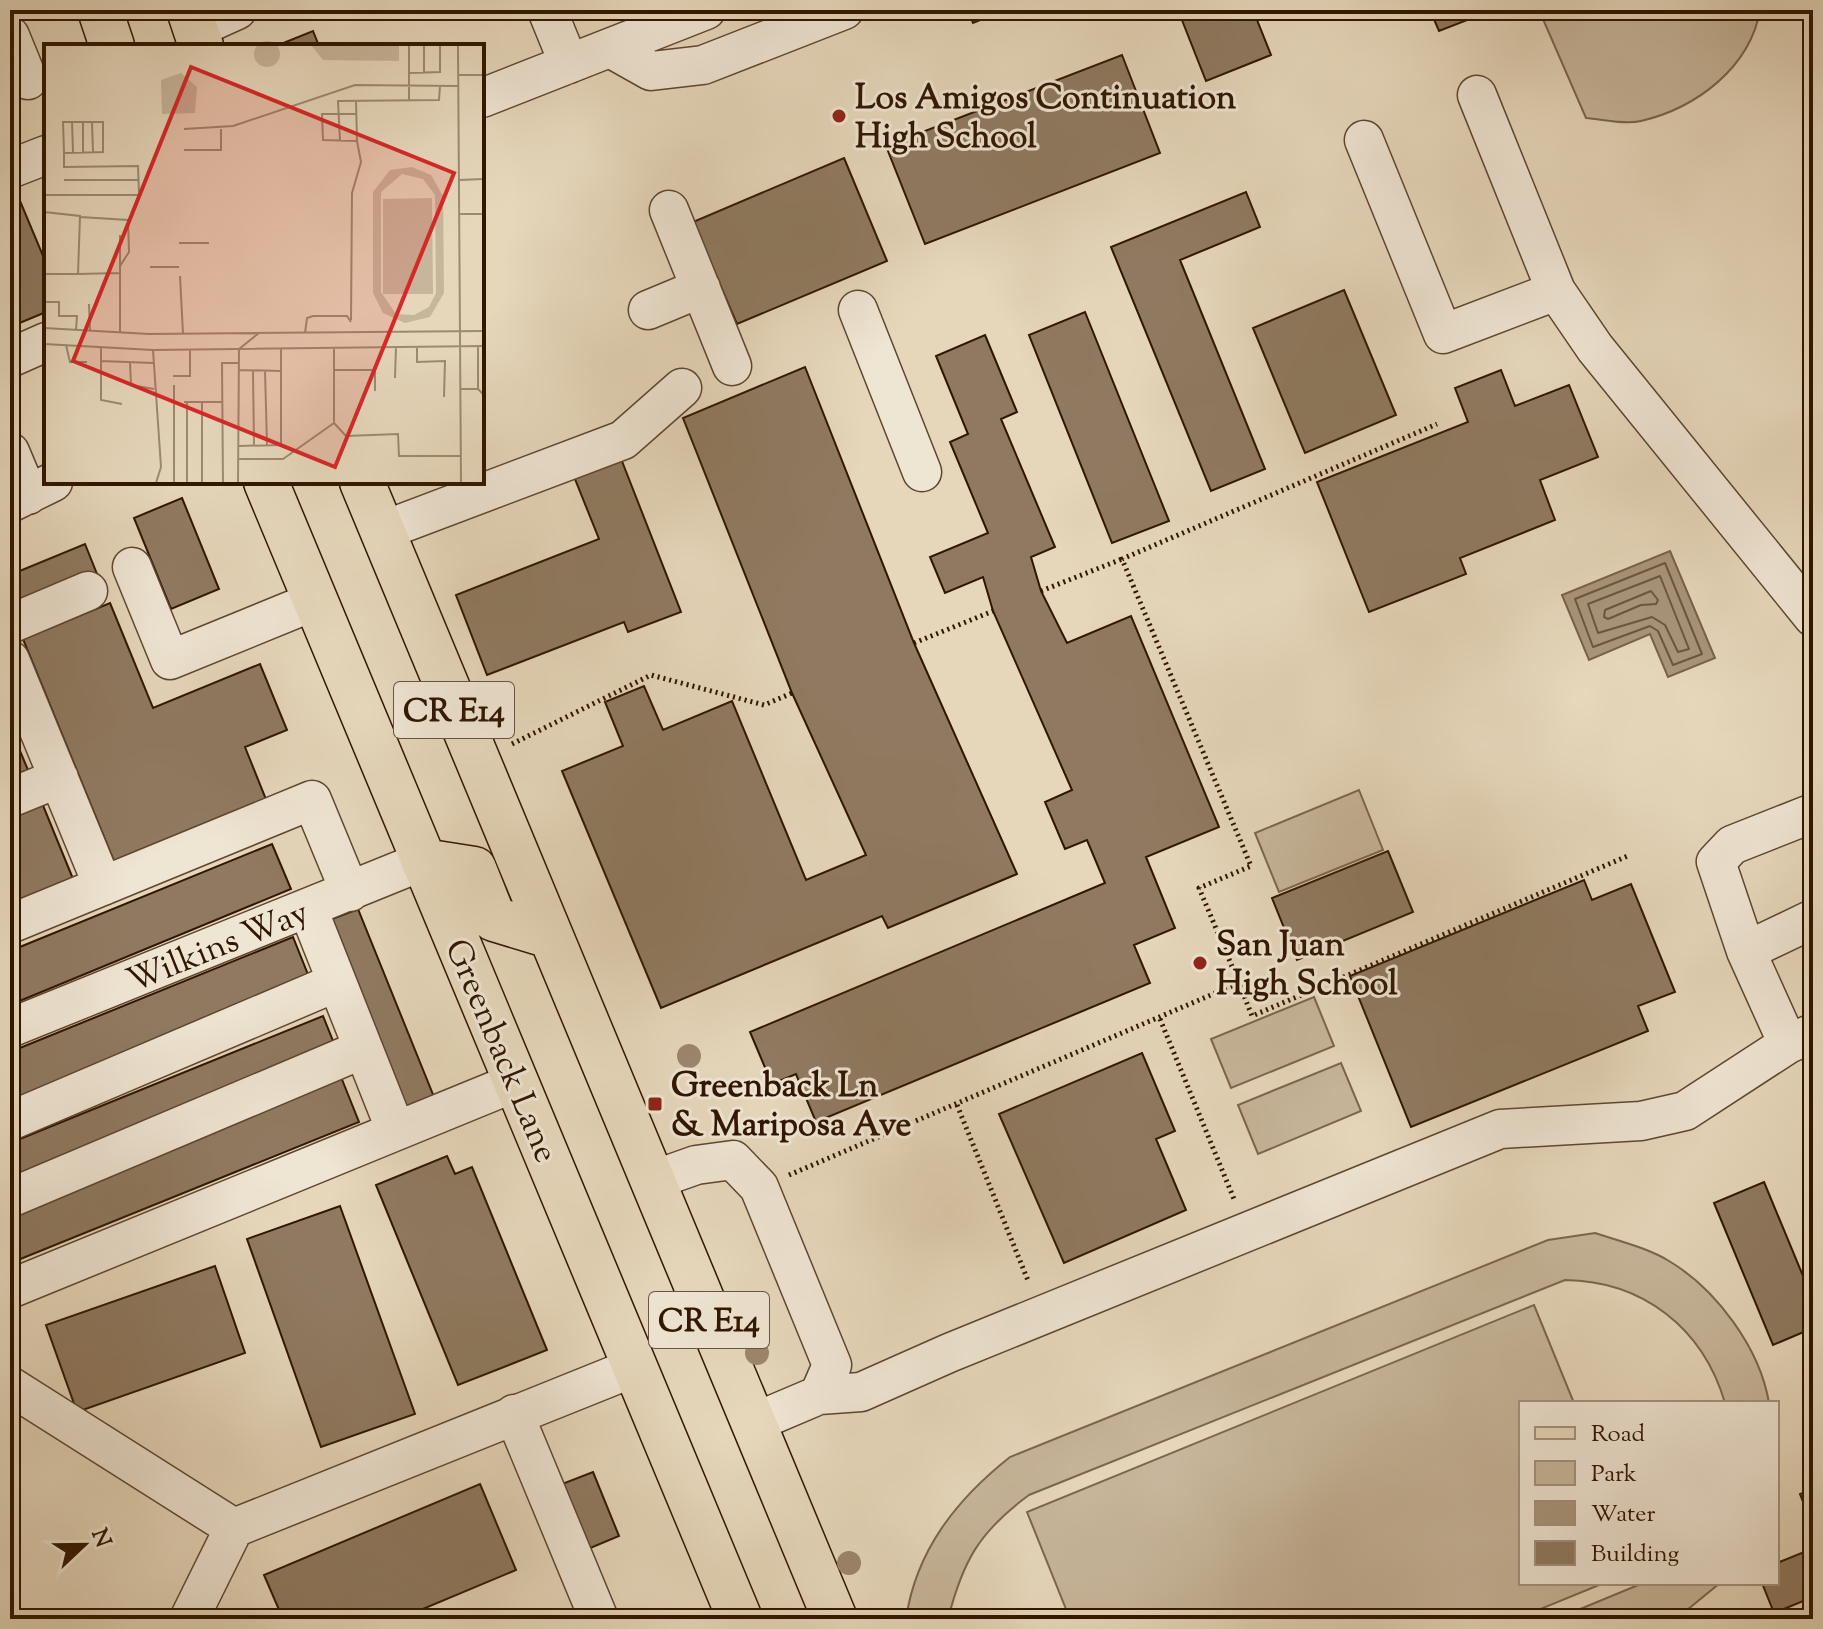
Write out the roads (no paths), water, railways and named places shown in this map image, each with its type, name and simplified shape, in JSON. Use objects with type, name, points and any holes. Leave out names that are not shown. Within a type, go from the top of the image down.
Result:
[{"type":"main road","points":[[100,10],[111,44]]},
{"type":"main road","name":"Greenback Lane","points":[[267,484],[740,1619]]},
{"type":"main road","name":"CR E14","points":[[363,484],[835,1619]]},
{"type":"main road","points":[[423,861],[474,869],[494,919],[550,936]]},
{"type":"street","points":[[195,28],[237,10]]},
{"type":"street","points":[[547,10],[569,64]]},
{"type":"street","points":[[484,97],[706,10]]},
{"type":"street","points":[[610,48],[651,71],[687,68],[764,43],[844,10]]},
{"type":"street","points":[[10,36],[28,80]]},
{"type":"street","points":[[1477,95],[1556,291],[1595,348],[1813,617]]},
{"type":"street","points":[[1364,140],[1443,334],[1556,291]]},
{"type":"street","points":[[10,169],[44,156]]},
{"type":"street","points":[[669,210],[732,366]]},
{"type":"street","points":[[648,310],[701,288]]},
{"type":"street","points":[[858,310],[922,472]]},
{"type":"street","points":[[10,358],[44,343]]},
{"type":"street","points":[[382,531],[623,440],[682,388]]},
{"type":"street","points":[[10,452],[30,493]]},
{"type":"street","points":[[132,567],[170,660],[317,600]]},
{"type":"street","points":[[10,624],[88,591]]},
{"type":"street","points":[[10,660],[18,700],[59,778],[103,886]]},
{"type":"street","points":[[10,798],[59,778]]},
{"type":"street","points":[[10,924],[312,800],[350,892]]},
{"type":"street","points":[[753,1423],[819,1395],[861,1392],[949,1353],[1500,1129],[1641,1121],[1685,1111],[1800,1038],[1746,951],[1716,862],[1732,845],[1813,813]]},
{"type":"street","name":"Wilkins Way","points":[[10,1028],[423,861]]},
{"type":"street","points":[[308,909],[396,1131]]},
{"type":"street","points":[[1746,951],[1813,919]]},
{"type":"street","points":[[10,1121],[337,982]]},
{"type":"street","points":[[10,1198],[363,1049]]},
{"type":"street","points":[[10,1289],[516,1082]]},
{"type":"street","points":[[651,1181],[696,1165],[733,1160],[759,1187],[832,1365],[819,1395]]},
{"type":"street","points":[[189,1619],[234,1528],[635,1367]]},
{"type":"street","points":[[10,1386],[234,1528]]},
{"type":"street","points":[[514,1414],[599,1619]]},
{"type":"water","points":[[1670,551],[1715,658],[1668,677],[1650,634],[1589,660],[1562,595]]},
{"type":"place","name":"Los Amigos Continuation High School","points":[[839,116]]},
{"type":"place","name":"San Juan High School","points":[[1200,963]]},
{"type":"place","name":"Greenback Ln & Mariposa Ave","points":[[655,1104]]}]
